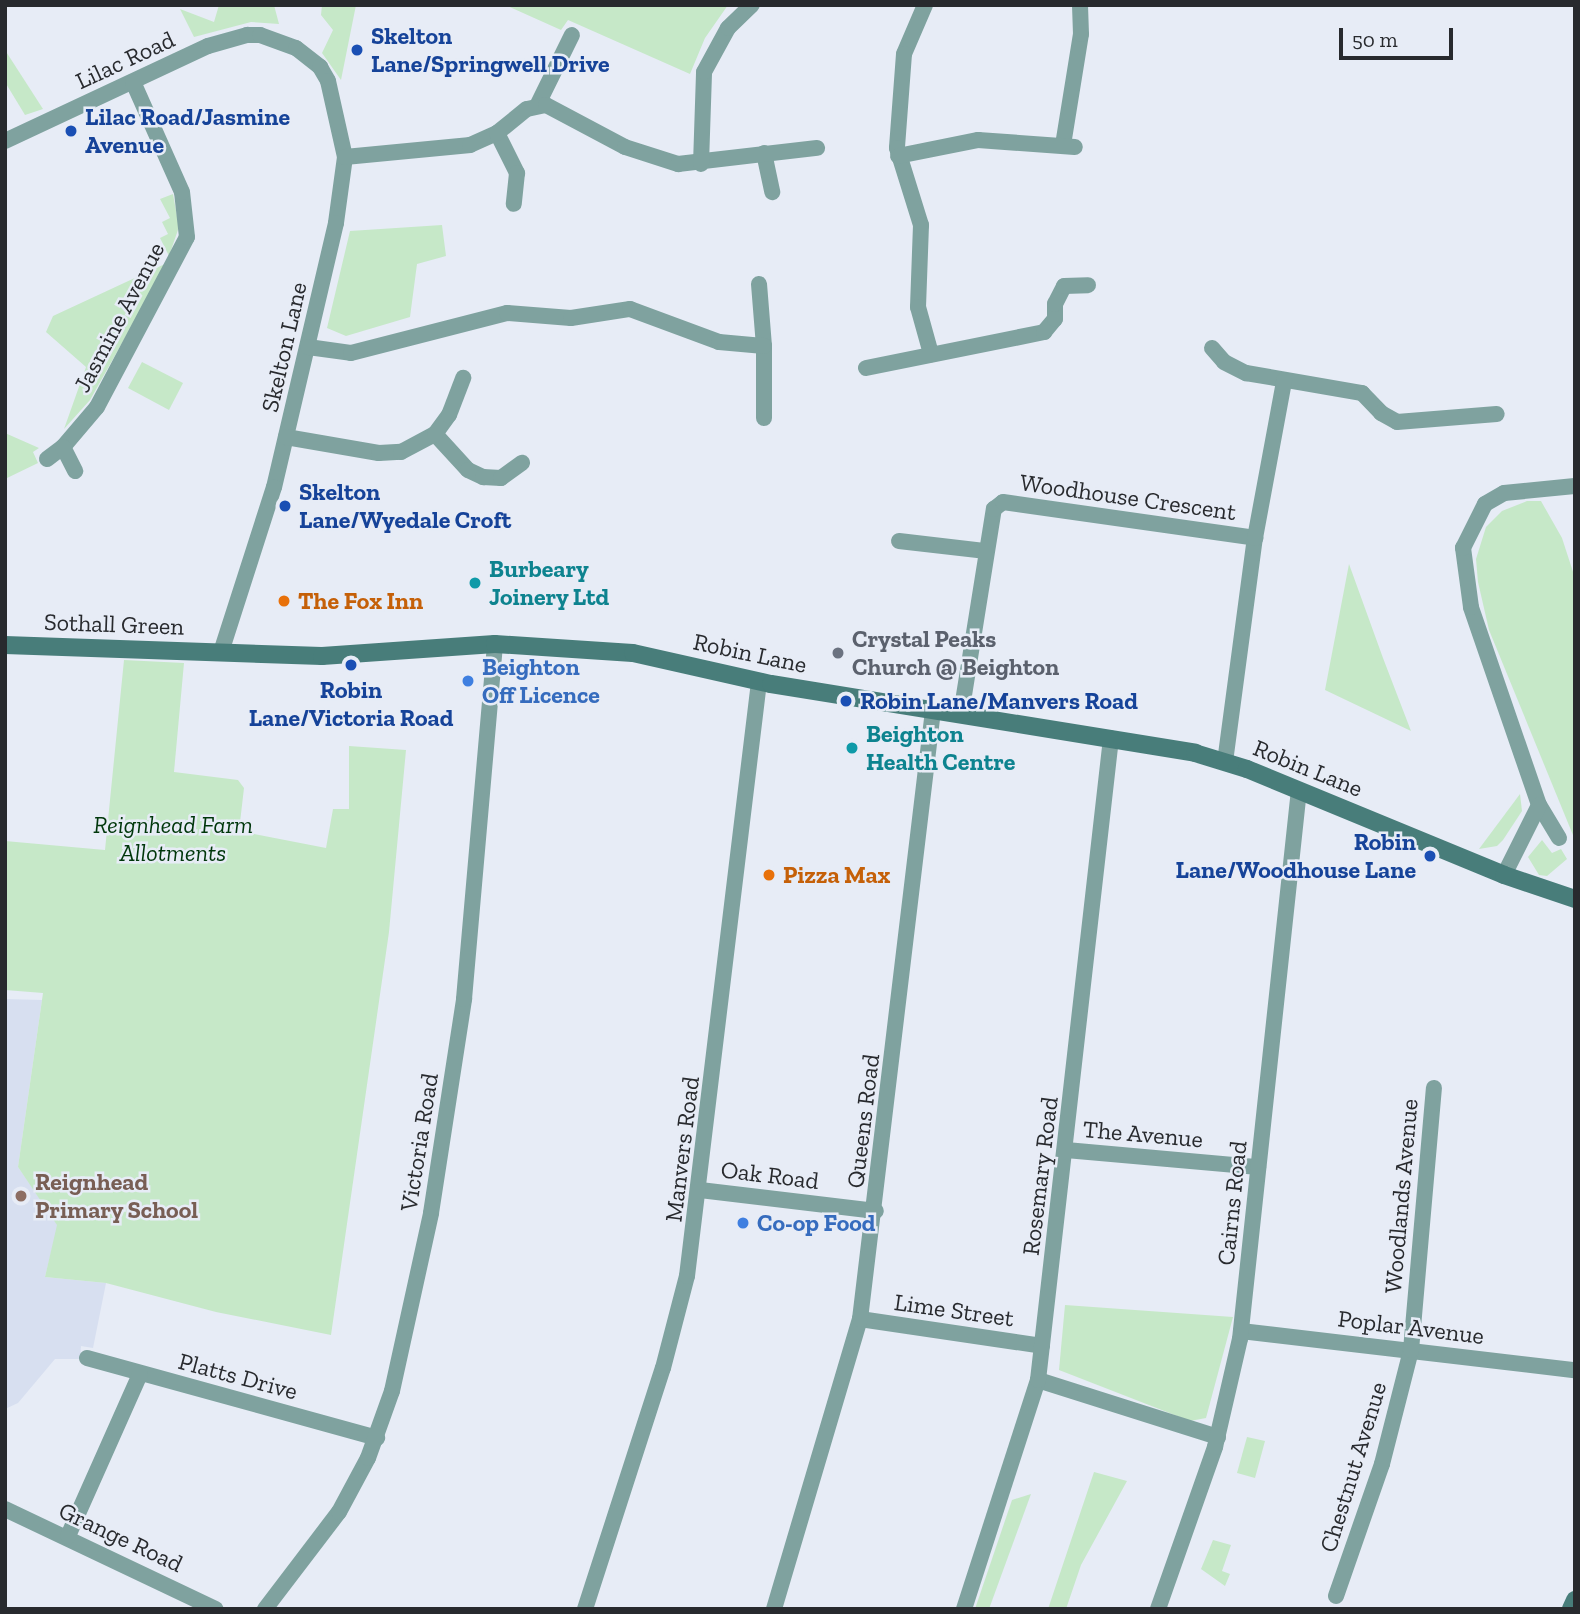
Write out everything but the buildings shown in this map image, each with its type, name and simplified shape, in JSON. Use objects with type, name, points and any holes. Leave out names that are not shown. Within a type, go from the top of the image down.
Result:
[{"type":"street","points":[[701,164],[700,96],[705,72],[728,28],[752,5]]},
{"type":"street","points":[[925,5],[904,54],[899,80],[898,156],[921,225],[918,307],[931,354]]},
{"type":"street","points":[[898,156],[978,140],[1069,146],[1081,34],[1080,5]]},
{"type":"street","name":"Lilac Road","points":[[5,141],[208,46],[247,35],[272,38],[306,54]]},
{"type":"street","points":[[345,157],[455,148],[497,133],[537,106],[572,35]]},
{"type":"street","name":"Skelton Lane","points":[[221,652],[286,437],[308,347],[345,157],[332,90],[320,67],[306,54]]},
{"type":"street","name":"Jasmine Avenue","points":[[47,459],[63,447],[97,407],[187,237],[182,192],[133,82]]},
{"type":"street","points":[[537,106],[556,107],[617,142],[653,157],[701,164],[764,153],[817,148]]},
{"type":"street","points":[[497,133],[517,173],[514,204]]},
{"type":"street","points":[[764,153],[772,192]]},
{"type":"street","points":[[759,284],[764,346],[764,418]]},
{"type":"street","points":[[866,368],[1044,332],[1055,319],[1055,304],[1063,286],[1088,285]]},
{"type":"street","points":[[308,347],[351,353],[507,313],[571,318],[629,309],[719,342],[764,346]]},
{"type":"street","points":[[1212,348],[1234,369],[1284,382],[1362,393],[1381,413],[1397,422],[1497,414]]},
{"type":"street","points":[[286,437],[379,453],[409,449],[435,434],[449,415],[463,378]]},
{"type":"street","points":[[1225,762],[1255,538],[1284,382]]},
{"type":"street","points":[[435,434],[461,463],[483,477],[501,478],[522,463]]},
{"type":"street","points":[[63,447],[75,471]]},
{"type":"street","points":[[1559,838],[1539,806],[1471,607],[1463,548],[1485,505],[1504,493],[1575,486]]},
{"type":"street","name":"Woodhouse Crescent","points":[[961,714],[994,509],[1003,502],[1255,538]]},
{"type":"street","points":[[899,541],[986,551]]},
{"type":"street","name":"Robin Lane","points":[[221,652],[322,656],[495,644],[633,653],[759,682],[1111,738],[1225,762],[1504,875],[1575,899]]},
{"type":"street","name":"Victoria Road","points":[[265,1609],[325,1533],[377,1437],[431,1213],[464,999],[495,644]]},
{"type":"street","name":"Sothall Green","points":[[5,645],[221,652]]},
{"type":"street","name":"Manvers Road","points":[[585,1609],[663,1368],[687,1276],[700,1190],[759,682]]},
{"type":"street","name":"Queens Road","points":[[774,1609],[860,1319],[876,1211],[933,710]]},
{"type":"street","name":"Rosemary Road","points":[[964,1609],[1038,1380],[1111,738]]},
{"type":"street","name":"Cairns Road","points":[[1157,1609],[1218,1437],[1241,1331],[1299,790]]},
{"type":"street","points":[[1504,875],[1539,806]]},
{"type":"street","name":"Woodlands Avenue","points":[[1411,1350],[1434,1088]]},
{"type":"street","name":"The Avenue","points":[[1066,1150],[1258,1167]]},
{"type":"street","name":"Oak Road","points":[[700,1190],[876,1211]]},
{"type":"street","name":"Lime Street","points":[[860,1319],[1042,1346]]},
{"type":"street","name":"Poplar Avenue","points":[[1241,1331],[1575,1370]]},
{"type":"street","name":"Chestnut Avenue","points":[[1336,1596],[1382,1464],[1411,1350]]},
{"type":"street","name":"Platts Drive","points":[[87,1358],[377,1437]]},
{"type":"street","points":[[68,1536],[140,1374]]},
{"type":"street","points":[[1038,1380],[1218,1437]]},
{"type":"street","name":"Grange Road","points":[[5,1509],[68,1536],[216,1609]]},
{"type":"street","points":[[1571,1609],[1575,1600]]},
{"type":"shaded area","name":"Reignhead Primary School","points":[[5,999],[42,1000],[18,1167],[58,1225],[45,1277],[106,1283],[93,1348],[81,1346],[80,1359],[55,1359],[18,1403],[5,1409]]},
{"type":"green space","points":[[219,5],[274,5],[279,24],[251,22],[194,37],[180,9],[214,22]]},
{"type":"green space","points":[[322,5],[356,5],[341,80],[322,53],[333,30],[321,15]]},
{"type":"green space","points":[[505,5],[728,5],[705,38],[690,74],[568,20],[561,30]]},
{"type":"green space","points":[[5,50],[43,109],[25,115],[5,82]]},
{"type":"green space","points":[[173,194],[179,227],[169,256],[160,238],[168,234],[162,222],[170,218],[160,199]]},
{"type":"green space","points":[[442,225],[446,256],[417,264],[410,317],[346,336],[327,328],[350,231]]},
{"type":"green space","points":[[167,263],[90,400],[64,429],[86,367],[46,332],[53,316]]},
{"type":"green space","points":[[142,362],[183,383],[169,410],[128,388]]},
{"type":"green space","points":[[5,433],[39,448],[33,452],[38,463],[5,479]]},
{"type":"green space","points":[[1527,501],[1541,501],[1562,538],[1575,578],[1575,840],[1489,630],[1478,582],[1476,559],[1486,527],[1502,511]]},
{"type":"green space","points":[[1349,564],[1383,658],[1411,731],[1325,690]]},
{"type":"green space","name":"Reignhead Farm Allotments","points":[[124,660],[184,663],[174,772],[238,780],[244,788],[239,831],[326,848],[333,809],[349,809],[349,746],[406,750],[389,932],[331,1335],[216,1312],[106,1283],[45,1277],[57,1225],[18,1167],[43,993],[5,990],[5,841],[105,850]]},
{"type":"green space","points":[[1520,794],[1522,811],[1503,840],[1497,846],[1479,849]]},
{"type":"green space","points":[[1542,840],[1552,853],[1561,849],[1567,859],[1547,876],[1539,875],[1528,857]]},
{"type":"green space","points":[[1065,1305],[1233,1317],[1206,1418],[1190,1421],[1059,1370]]},
{"type":"green space","points":[[1247,1437],[1265,1441],[1255,1478],[1237,1473]]},
{"type":"green space","points":[[1094,1472],[1127,1481],[1081,1565],[1066,1609],[1048,1609]]},
{"type":"green space","points":[[1031,1494],[989,1609],[975,1609],[1012,1500]]},
{"type":"green space","points":[[1213,1540],[1231,1545],[1222,1571],[1230,1574],[1225,1586],[1201,1569]]},
{"type":"place","name":"Skelton Lane/Springwell Drive","points":[[357,50]]},
{"type":"place","name":"Lilac Road/Jasmine Avenue","points":[[71,131]]},
{"type":"place","name":"Skelton Lane/Wyedale Croft","points":[[285,506]]},
{"type":"place","name":"Burbeary Joinery Ltd","points":[[475,583]]},
{"type":"place","name":"The Fox Inn","points":[[284,601]]},
{"type":"place","name":"Crystal Peaks Church @ Beighton","points":[[838,653]]},
{"type":"place","name":"Robin Lane/Victoria Road","points":[[351,665]]},
{"type":"place","name":"Beighton Off Licence","points":[[468,681]]},
{"type":"place","name":"Robin Lane/Manvers Road","points":[[846,701]]},
{"type":"place","name":"Beighton Health Centre","points":[[852,748]]},
{"type":"place","name":"Robin Lane/Woodhouse Lane","points":[[1430,856]]},
{"type":"place","name":"Pizza Max","points":[[769,875]]},
{"type":"place","name":"Reignhead Primary School","points":[[21,1196]]},
{"type":"place","name":"Co-op Food","points":[[743,1223]]}]
